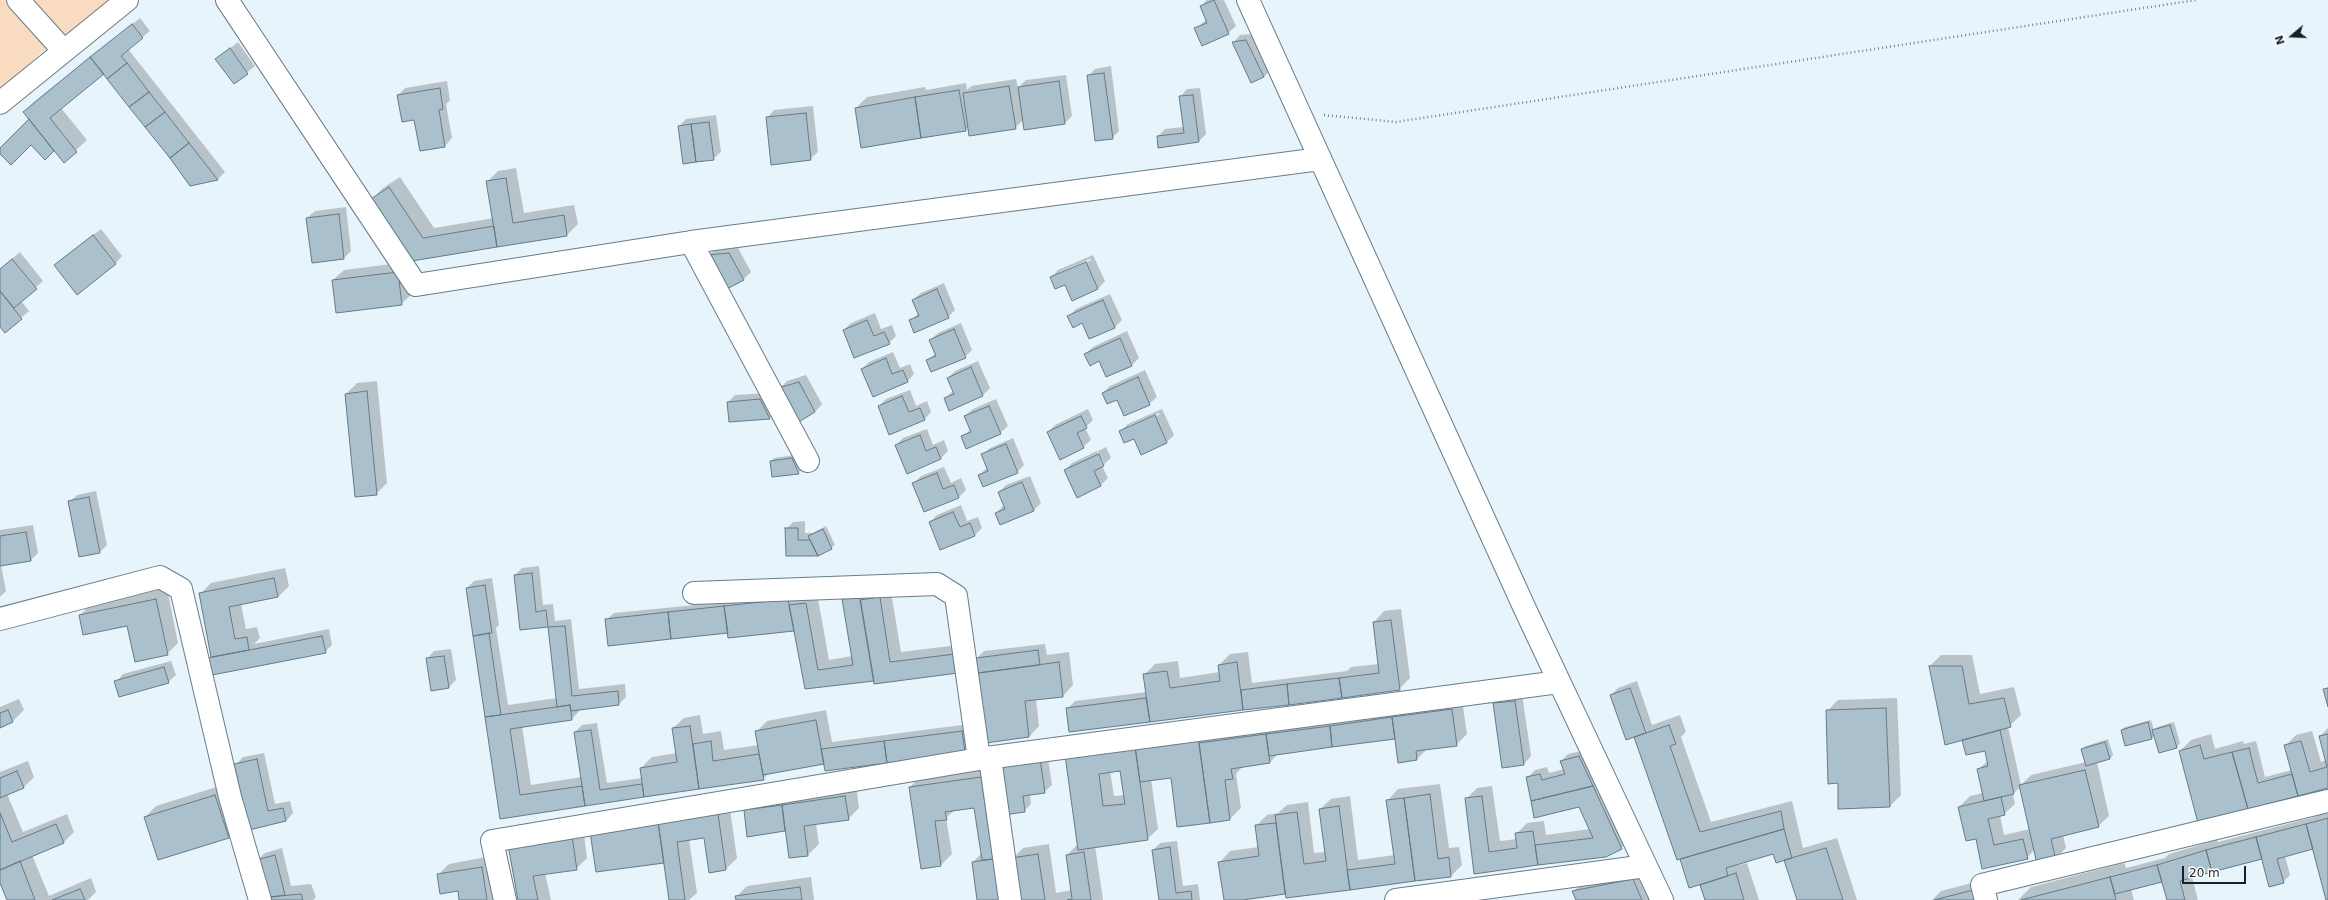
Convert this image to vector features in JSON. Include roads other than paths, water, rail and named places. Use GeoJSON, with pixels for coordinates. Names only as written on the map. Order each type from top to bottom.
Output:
{"type":"FeatureCollection","features":[{"type":"Feature","properties":{"kind":"street"},"geometry":{"type":"LineString","coordinates":[[18,0],[64,51]]}},
{"type":"Feature","properties":{"kind":"street"},"geometry":{"type":"LineString","coordinates":[[0,103],[127,0]]}},
{"type":"Feature","properties":{"kind":"street"},"geometry":{"type":"LineString","coordinates":[[227,0],[416,285],[691,242],[1320,159]]}},
{"type":"Feature","properties":{"kind":"street"},"geometry":{"type":"LineString","coordinates":[[1248,0],[1525,609],[1662,900]]}},
{"type":"Feature","properties":{"kind":"street"},"geometry":{"type":"LineString","coordinates":[[691,242],[808,461]]}},
{"type":"Feature","properties":{"kind":"street"},"geometry":{"type":"LineString","coordinates":[[0,619],[160,577],[181,589],[190,617],[230,797],[260,900]]}},
{"type":"Feature","properties":{"kind":"street"},"geometry":{"type":"LineString","coordinates":[[694,593],[937,584],[956,596],[1010,900]]}},
{"type":"Feature","properties":{"kind":"street"},"geometry":{"type":"LineString","coordinates":[[505,900],[492,841],[985,758],[1560,682]]}},
{"type":"Feature","properties":{"kind":"street"},"geometry":{"type":"LineString","coordinates":[[1986,900],[1982,885],[2328,801]]}},
{"type":"Feature","properties":{"kind":"street"},"geometry":{"type":"LineString","coordinates":[[1396,900],[1646,866]]}}]}
